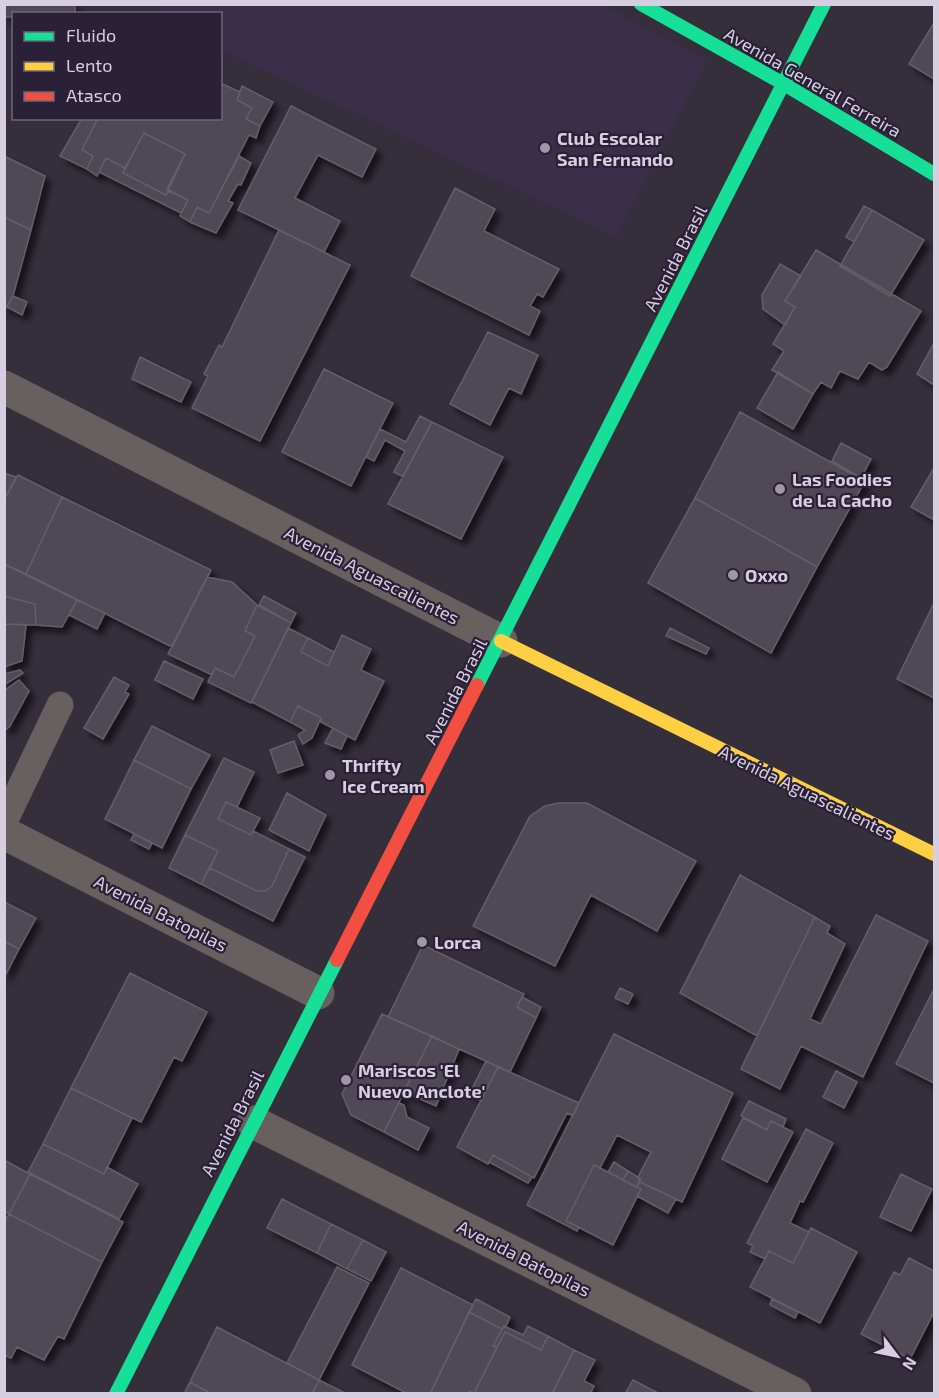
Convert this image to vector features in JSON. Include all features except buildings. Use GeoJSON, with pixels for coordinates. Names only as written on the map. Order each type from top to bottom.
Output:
{"type":"FeatureCollection","features":[{"type":"Feature","properties":{"kind":"main road","name":"Avenida General Ferreira"},"geometry":{"type":"LineString","coordinates":[[641,4],[784,84],[934,174]]}},
{"type":"Feature","properties":{"kind":"main road","name":"Avenida Brasil"},"geometry":{"type":"LineString","coordinates":[[116,1394],[318,993],[501,641],[824,4]]}},
{"type":"Feature","properties":{"kind":"main road","name":"Avenida Aguascalientes"},"geometry":{"type":"LineString","coordinates":[[501,641],[934,854]]}},
{"type":"Feature","properties":{"kind":"street","name":"Avenida Aguascalientes"},"geometry":{"type":"LineString","coordinates":[[4,387],[501,641]]}},
{"type":"Feature","properties":{"kind":"street","name":"Avenida Batopilas"},"geometry":{"type":"LineString","coordinates":[[4,833],[318,993]]}},
{"type":"Feature","properties":{"kind":"street","name":"Avenida Batopilas"},"geometry":{"type":"LineString","coordinates":[[253,1122],[795,1394]]}},
{"type":"Feature","properties":{"kind":"lane"},"geometry":{"type":"LineString","coordinates":[[4,822],[60,705]]}},
{"type":"Feature","properties":{"kind":"shaded area","name":"Club Escolar San Fernando"},"geometry":{"type":"Polygon","coordinates":[[[159,5],[603,5],[707,60],[617,237],[222,50],[222,12],[162,12],[159,5]]]}},
{"type":"Feature","properties":{"kind":"traffic: fast"},"geometry":{"type":"LineString","coordinates":[[641,4],[784,84],[934,174]]}},
{"type":"Feature","properties":{"kind":"traffic: fast"},"geometry":{"type":"LineString","coordinates":[[477,685],[824,4]]}},
{"type":"Feature","properties":{"kind":"traffic: fast"},"geometry":{"type":"LineString","coordinates":[[116,1394],[337,960]]}},
{"type":"Feature","properties":{"kind":"traffic: slow"},"geometry":{"type":"LineString","coordinates":[[501,641],[934,854]]}},
{"type":"Feature","properties":{"kind":"traffic: jam"},"geometry":{"type":"LineString","coordinates":[[337,960],[477,685]]}},
{"type":"Feature","properties":{"kind":"place","name":"Club Escolar San Fernando"},"geometry":{"type":"Point","coordinates":[545,148]}},
{"type":"Feature","properties":{"kind":"place","name":"Las Foodies de La Cacho"},"geometry":{"type":"Point","coordinates":[780,489]}},
{"type":"Feature","properties":{"kind":"place","name":"Oxxo"},"geometry":{"type":"Point","coordinates":[733,575]}},
{"type":"Feature","properties":{"kind":"place","name":"Thrifty Ice Cream"},"geometry":{"type":"Point","coordinates":[330,775]}},
{"type":"Feature","properties":{"kind":"place","name":"Lorca"},"geometry":{"type":"Point","coordinates":[422,942]}},
{"type":"Feature","properties":{"kind":"place","name":"Mariscos 'El Nuevo Anclote'"},"geometry":{"type":"Point","coordinates":[346,1080]}}]}
